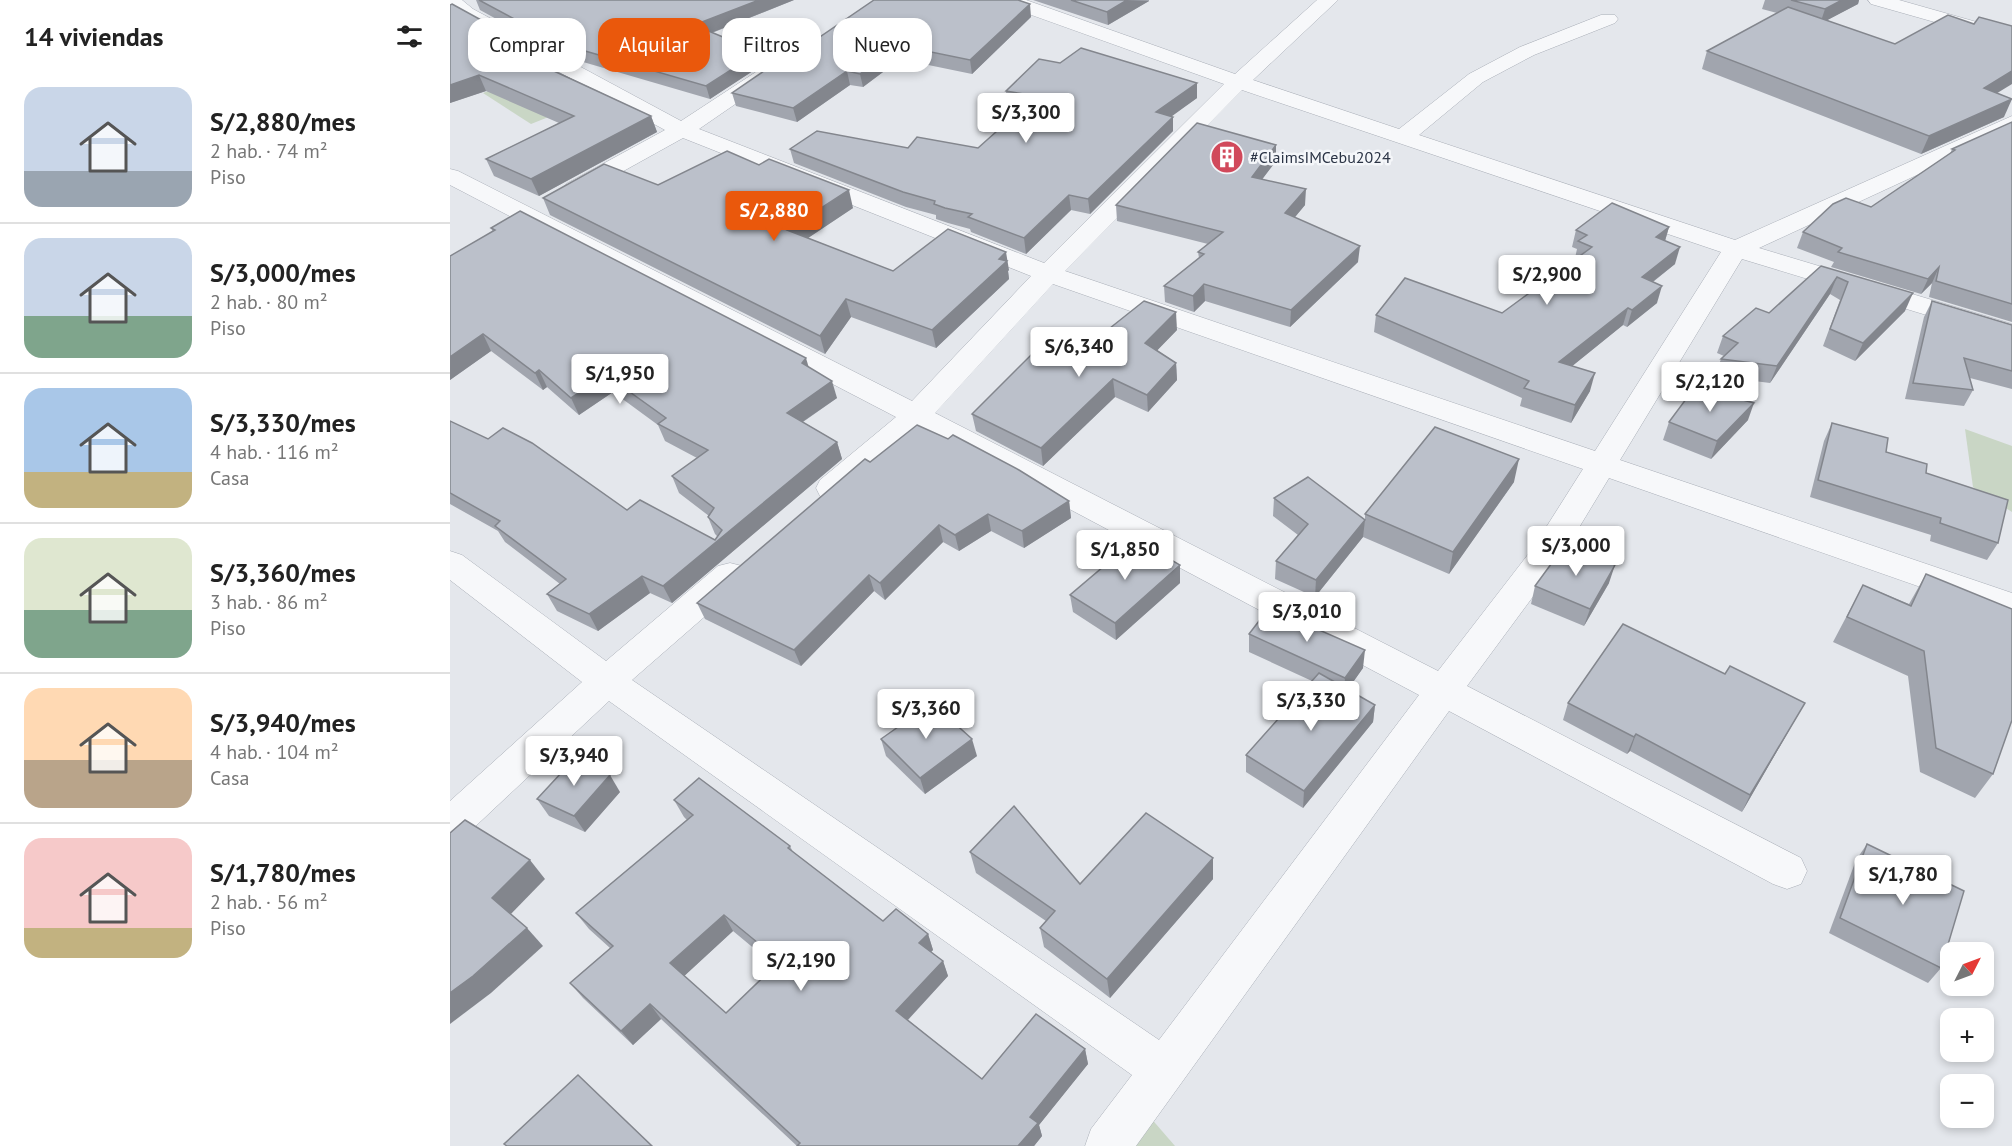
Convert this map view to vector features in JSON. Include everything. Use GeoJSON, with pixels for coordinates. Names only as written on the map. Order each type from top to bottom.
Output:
{"type":"FeatureCollection","features":[{"type":"Feature","properties":{"kind":"street"},"geometry":{"type":"LineString","coordinates":[[1008,0],[1238,82],[1736,249],[2012,333]]}},
{"type":"Feature","properties":{"kind":"street"},"geometry":{"type":"LineString","coordinates":[[810,506],[916,415],[1048,274],[1238,82],[1328,0]]}},
{"type":"Feature","properties":{"kind":"street"},"geometry":{"type":"LineString","coordinates":[[1878,0],[2012,38]]}},
{"type":"Feature","properties":{"kind":"street"},"geometry":{"type":"LineString","coordinates":[[463,9],[682,130],[1048,274],[2012,606]]}},
{"type":"Feature","properties":{"kind":"street"},"geometry":{"type":"LineString","coordinates":[[1403,137],[1476,78],[1527,51],[1608,19]]}},
{"type":"Feature","properties":{"kind":"street"},"geometry":{"type":"LineString","coordinates":[[518,220],[682,130],[770,72]]}},
{"type":"Feature","properties":{"kind":"street"},"geometry":{"type":"LineString","coordinates":[[1108,1146],[1545,556],[1736,249],[2012,123]]}},
{"type":"Feature","properties":{"kind":"street"},"geometry":{"type":"LineString","coordinates":[[450,176],[518,220],[916,415],[1787,871]]}},
{"type":"Feature","properties":{"kind":"street"},"geometry":{"type":"LineString","coordinates":[[450,825],[607,681],[748,560]]}},
{"type":"Feature","properties":{"kind":"street"},"geometry":{"type":"LineString","coordinates":[[450,563],[607,681],[1163,1070]]}},
{"type":"Feature","properties":{"kind":"green space"},"geometry":{"type":"Polygon","coordinates":[[[537,73],[586,102],[531,124],[483,93],[537,73]]]}},
{"type":"Feature","properties":{"kind":"green space"},"geometry":{"type":"Polygon","coordinates":[[[1965,429],[2012,446],[2012,512],[1973,487],[1965,429]]]}},
{"type":"Feature","properties":{"kind":"green space"},"geometry":{"type":"Polygon","coordinates":[[[1149,1116],[1175,1146],[1128,1146],[1149,1116]]]}},
{"type":"Feature","properties":{"kind":"building"},"geometry":{"type":"Polygon","coordinates":[[[479,0],[759,0],[710,19],[598,18],[598,55],[586,51],[586,18],[513,18],[479,0]]]}},
{"type":"Feature","properties":{"kind":"building"},"geometry":{"type":"Polygon","coordinates":[[[874,0],[1018,0],[1030,4],[970,60],[932,52],[932,18],[848,18],[874,0]]]}},
{"type":"Feature","properties":{"kind":"building"},"geometry":{"type":"Polygon","coordinates":[[[1071,0],[1127,0],[1107,12],[1071,0]]]}},
{"type":"Feature","properties":{"kind":"building"},"geometry":{"type":"Polygon","coordinates":[[[1791,0],[1842,0],[1825,9],[1791,0]]]}},
{"type":"Feature","properties":{"kind":"building"},"geometry":{"type":"Polygon","coordinates":[[[450,5],[478,18],[468,18],[468,72],[556,72],[651,116],[531,179],[486,159],[574,116],[479,75],[450,85],[450,5]]]}},
{"type":"Feature","properties":{"kind":"building"},"geometry":{"type":"Polygon","coordinates":[[[1788,7],[1895,44],[1948,15],[1974,24],[1979,17],[2012,26],[2012,71],[1984,88],[2012,99],[1929,136],[1707,51],[1788,7]]]}},
{"type":"Feature","properties":{"kind":"building"},"geometry":{"type":"Polygon","coordinates":[[[833,28],[833,72],[846,72],[793,108],[732,93],[763,72],[821,72],[821,36],[833,28]]]}},
{"type":"Feature","properties":{"kind":"building"},"geometry":{"type":"Polygon","coordinates":[[[710,32],[722,37],[722,72],[728,72],[706,86],[658,72],[710,72],[710,32]]]}},
{"type":"Feature","properties":{"kind":"building"},"geometry":{"type":"Polygon","coordinates":[[[1081,48],[1197,83],[1156,112],[1173,117],[1088,199],[1069,195],[1024,238],[968,217],[972,214],[945,208],[934,204],[935,201],[903,192],[790,149],[817,131],[908,148],[917,137],[978,148],[1036,96],[1006,91],[1039,59],[1060,63],[1081,48]]]}},
{"type":"Feature","properties":{"kind":"building"},"geometry":{"type":"Polygon","coordinates":[[[2012,122],[2012,304],[1936,281],[1939,267],[1928,279],[1838,252],[1842,248],[1803,232],[1833,204],[1846,198],[1871,207],[1955,150],[1952,149],[2012,122]]]}},
{"type":"Feature","properties":{"kind":"building"},"geometry":{"type":"Polygon","coordinates":[[[1197,123],[1276,145],[1252,177],[1306,189],[1285,213],[1360,246],[1291,310],[1204,284],[1193,296],[1164,286],[1204,254],[1198,252],[1223,232],[1116,205],[1197,123]]]}},
{"type":"Feature","properties":{"kind":"building"},"geometry":{"type":"Polygon","coordinates":[[[727,151],[759,165],[769,159],[849,190],[787,230],[893,271],[948,229],[1006,252],[999,259],[1007,261],[932,330],[846,299],[820,336],[543,198],[604,164],[658,185],[727,151]]]}},
{"type":"Feature","properties":{"kind":"building"},"geometry":{"type":"Polygon","coordinates":[[[1612,203],[1669,227],[1656,237],[1680,247],[1642,277],[1662,286],[1632,310],[1628,308],[1559,362],[1595,373],[1575,405],[1524,388],[1529,381],[1376,315],[1405,278],[1502,313],[1592,247],[1578,241],[1587,235],[1576,230],[1612,203]]]}},
{"type":"Feature","properties":{"kind":"building"},"geometry":{"type":"Polygon","coordinates":[[[520,211],[806,358],[802,363],[832,381],[787,413],[837,442],[663,586],[642,576],[589,614],[547,594],[566,579],[495,526],[500,521],[450,493],[450,421],[488,439],[503,428],[532,443],[627,510],[640,500],[715,540],[722,530],[708,517],[714,508],[672,476],[708,450],[658,424],[666,418],[606,375],[571,398],[539,370],[535,373],[483,334],[450,357],[450,256],[495,230],[491,228],[520,211]]]}},
{"type":"Feature","properties":{"kind":"building"},"geometry":{"type":"Polygon","coordinates":[[[1821,266],[1913,293],[1863,343],[1830,329],[1848,282],[1837,277],[1777,366],[1721,359],[1738,343],[1723,336],[1756,308],[1769,313],[1821,266]]]}},
{"type":"Feature","properties":{"kind":"building"},"geometry":{"type":"Polygon","coordinates":[[[1144,301],[1176,312],[1145,343],[1176,363],[1147,395],[1113,379],[1041,448],[972,414],[1033,353],[1066,363],[1144,301]]]}},
{"type":"Feature","properties":{"kind":"building"},"geometry":{"type":"Polygon","coordinates":[[[1932,301],[2012,325],[2012,371],[1964,358],[1973,390],[1913,383],[1932,301]]]}},
{"type":"Feature","properties":{"kind":"building"},"geometry":{"type":"Polygon","coordinates":[[[1695,387],[1754,403],[1717,441],[1669,422],[1695,387]]]}},
{"type":"Feature","properties":{"kind":"building"},"geometry":{"type":"Polygon","coordinates":[[[1832,423],[1888,438],[1886,452],[1927,464],[1926,473],[2008,500],[1998,543],[1940,523],[1941,518],[1818,480],[1832,423]]]}},
{"type":"Feature","properties":{"kind":"building"},"geometry":{"type":"Polygon","coordinates":[[[917,425],[948,439],[953,435],[1019,470],[1069,501],[1022,531],[988,514],[955,535],[939,525],[880,583],[869,575],[794,650],[697,603],[865,459],[870,462],[917,425]]]}},
{"type":"Feature","properties":{"kind":"building"},"geometry":{"type":"Polygon","coordinates":[[[1435,427],[1519,459],[1453,552],[1365,514],[1435,427]]]}},
{"type":"Feature","properties":{"kind":"building"},"geometry":{"type":"Polygon","coordinates":[[[1308,477],[1365,520],[1316,580],[1276,561],[1308,524],[1274,498],[1308,477]]]}},
{"type":"Feature","properties":{"kind":"building"},"geometry":{"type":"Polygon","coordinates":[[[1136,539],[1180,565],[1115,623],[1070,595],[1136,539]]]}},
{"type":"Feature","properties":{"kind":"building"},"geometry":{"type":"Polygon","coordinates":[[[1565,545],[1615,565],[1590,609],[1535,586],[1565,545]]]}},
{"type":"Feature","properties":{"kind":"building"},"geometry":{"type":"Polygon","coordinates":[[[1926,574],[2012,609],[2012,720],[1993,774],[1936,748],[1924,651],[1847,617],[1863,585],[1911,606],[1926,574]]]}},
{"type":"Feature","properties":{"kind":"building"},"geometry":{"type":"Polygon","coordinates":[[[1269,608],[1365,650],[1345,678],[1249,634],[1269,608]]]}},
{"type":"Feature","properties":{"kind":"building"},"geometry":{"type":"Polygon","coordinates":[[[1623,624],[1725,674],[1730,666],[1805,703],[1750,795],[1636,734],[1634,737],[1568,703],[1623,624]]]}},
{"type":"Feature","properties":{"kind":"building"},"geometry":{"type":"Polygon","coordinates":[[[1319,673],[1375,705],[1304,791],[1246,755],[1319,673]]]}},
{"type":"Feature","properties":{"kind":"building"},"geometry":{"type":"Polygon","coordinates":[[[932,703],[972,739],[920,778],[881,739],[932,703]]]}},
{"type":"Feature","properties":{"kind":"building"},"geometry":{"type":"Polygon","coordinates":[[[575,758],[610,775],[574,816],[537,799],[575,758]]]}},
{"type":"Feature","properties":{"kind":"building"},"geometry":{"type":"Polygon","coordinates":[[[699,778],[790,846],[788,848],[883,921],[896,909],[928,934],[919,943],[943,961],[896,1011],[982,1079],[1036,1014],[1085,1049],[1030,1117],[1038,1123],[1018,1146],[797,1146],[800,1143],[650,1004],[621,1031],[570,983],[613,946],[576,913],[693,815],[674,800],[699,778]],[[724,915],[670,963],[726,1013],[780,961],[724,915]]]}},
{"type":"Feature","properties":{"kind":"building"},"geometry":{"type":"Polygon","coordinates":[[[1014,806],[1080,884],[1146,813],[1213,858],[1107,979],[1040,928],[1055,911],[970,852],[1014,806]]]}},
{"type":"Feature","properties":{"kind":"building"},"geometry":{"type":"Polygon","coordinates":[[[465,820],[530,860],[492,898],[527,928],[473,976],[450,993],[450,833],[465,820]]]}},
{"type":"Feature","properties":{"kind":"building"},"geometry":{"type":"Polygon","coordinates":[[[1867,844],[1964,891],[1949,942],[1940,942],[1940,968],[1840,918],[1867,844]]]}},
{"type":"Feature","properties":{"kind":"building"},"geometry":{"type":"Polygon","coordinates":[[[578,1075],[652,1146],[507,1146],[504,1144],[578,1075]]]}},
{"type":"Feature","properties":{"kind":"place","name":"#ClaimsIMCebu2024"},"geometry":{"type":"Point","coordinates":[1227,157]}}]}
